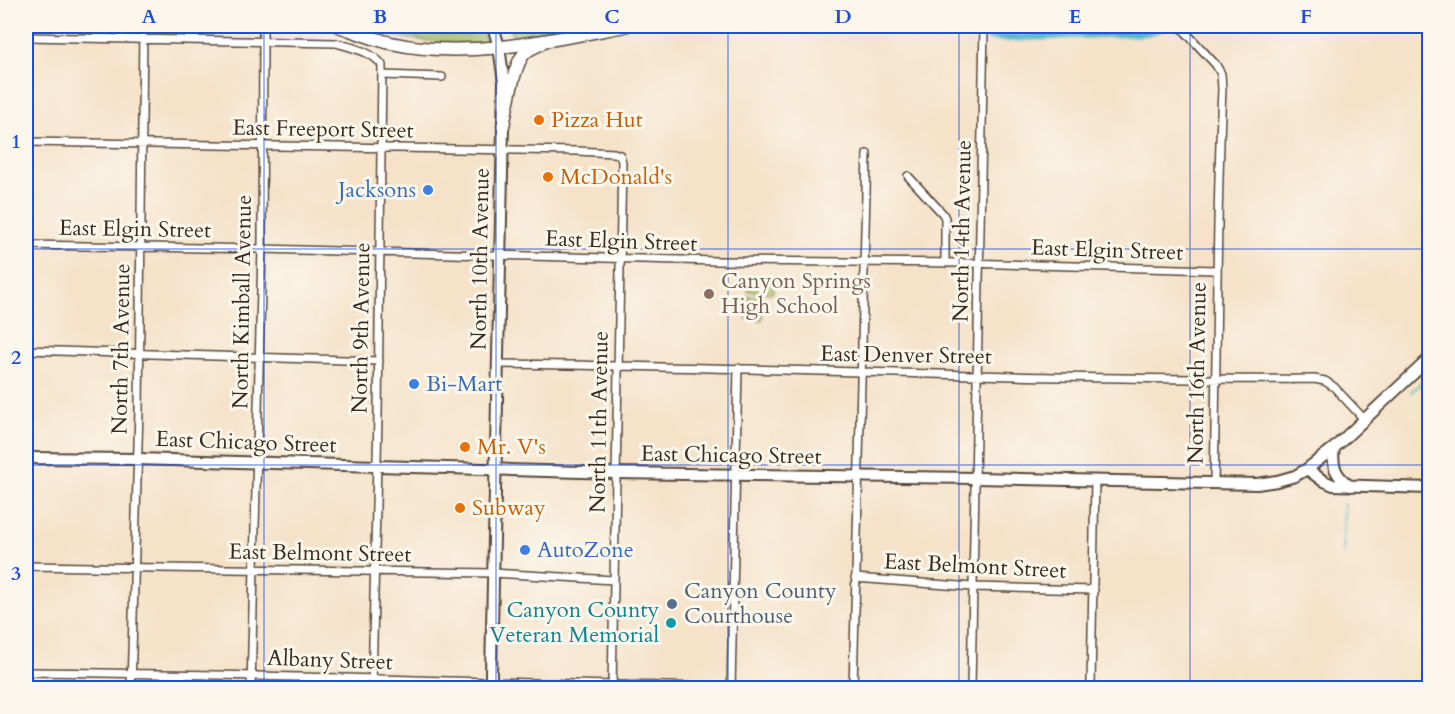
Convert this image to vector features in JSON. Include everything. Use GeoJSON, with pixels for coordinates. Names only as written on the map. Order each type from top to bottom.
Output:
{"type":"FeatureCollection","features":[{"type":"Feature","properties":{"kind":"highway"},"geometry":{"type":"LineString","coordinates":[[339,26],[391,43],[448,50],[499,47],[625,26]]}},
{"type":"Feature","properties":{"kind":"highway"},"geometry":{"type":"LineString","coordinates":[[503,126],[520,59],[529,50],[552,39]]}},
{"type":"Feature","properties":{"kind":"street","name":"North 7th Avenue"},"geometry":{"type":"LineString","coordinates":[[131,688],[141,247],[143,26]]}},
{"type":"Feature","properties":{"kind":"street","name":"North Kimball Avenue"},"geometry":{"type":"LineString","coordinates":[[251,688],[262,249],[263,29],[261,26]]}},
{"type":"Feature","properties":{"kind":"street","name":"North 10th Avenue"},"geometry":{"type":"LineString","coordinates":[[491,688],[504,82],[499,47],[493,26]]}},
{"type":"Feature","properties":{"kind":"street","name":"North 14th Avenue"},"geometry":{"type":"LineString","coordinates":[[971,688],[984,26]]}},
{"type":"Feature","properties":{"kind":"street","name":"North 16th Avenue"},"geometry":{"type":"LineString","coordinates":[[1180,26],[1216,65],[1221,74],[1214,483]]}},
{"type":"Feature","properties":{"kind":"street"},"geometry":{"type":"LineString","coordinates":[[26,37],[326,42],[348,46],[377,59],[382,65],[382,75],[442,77]]}},
{"type":"Feature","properties":{"kind":"street","name":"North 9th Avenue"},"geometry":{"type":"LineString","coordinates":[[372,688],[382,75]]}},
{"type":"Feature","properties":{"kind":"street","name":"East Freeport Street"},"geometry":{"type":"LineString","coordinates":[[26,142],[605,152],[620,155]]}},
{"type":"Feature","properties":{"kind":"street"},"geometry":{"type":"LineString","coordinates":[[853,688],[867,154]]}},
{"type":"Feature","properties":{"kind":"street","name":"North 11th Avenue"},"geometry":{"type":"LineString","coordinates":[[612,687],[622,162],[620,155]]}},
{"type":"Feature","properties":{"kind":"street"},"geometry":{"type":"LineString","coordinates":[[908,176],[943,213],[945,263]]}},
{"type":"Feature","properties":{"kind":"street","name":"East Elgin Street"},"geometry":{"type":"LineString","coordinates":[[26,245],[1216,270]]}},
{"type":"Feature","properties":{"kind":"street"},"geometry":{"type":"LineString","coordinates":[[26,350],[379,361]]}},
{"type":"Feature","properties":{"kind":"street","name":"East Chicago Street"},"geometry":{"type":"LineString","coordinates":[[26,458],[377,465],[616,473],[1266,484],[1295,476],[1307,469],[1334,448],[1430,358]]}},
{"type":"Feature","properties":{"kind":"street","name":"East Denver Street"},"geometry":{"type":"LineString","coordinates":[[497,364],[977,375],[1314,379],[1325,381],[1334,387],[1364,419]]}},
{"type":"Feature","properties":{"kind":"street"},"geometry":{"type":"LineString","coordinates":[[731,688],[738,369]]}},
{"type":"Feature","properties":{"kind":"street"},"geometry":{"type":"LineString","coordinates":[[1334,448],[1332,457],[1337,474],[1340,479],[1351,486]]}},
{"type":"Feature","properties":{"kind":"street"},"geometry":{"type":"LineString","coordinates":[[1307,469],[1333,485],[1430,488]]}},
{"type":"Feature","properties":{"kind":"street"},"geometry":{"type":"LineString","coordinates":[[1088,688],[1091,683],[1095,480]]}},
{"type":"Feature","properties":{"kind":"street","name":"East Belmont Street"},"geometry":{"type":"LineString","coordinates":[[26,566],[493,573],[614,580]]}},
{"type":"Feature","properties":{"kind":"street","name":"East Belmont Street"},"geometry":{"type":"LineString","coordinates":[[855,578],[973,587],[1094,590]]}},
{"type":"Feature","properties":{"kind":"street","name":"Albany Street"},"geometry":{"type":"LineString","coordinates":[[26,672],[612,687],[778,688]]}},
{"type":"Feature","properties":{"kind":"green space"},"geometry":{"type":"Polygon","coordinates":[[[359,26],[483,26],[487,41],[483,44],[420,40],[390,35],[359,26]]]}},
{"type":"Feature","properties":{"kind":"green space"},"geometry":{"type":"Polygon","coordinates":[[[508,26],[596,26],[536,37],[518,37],[511,33],[508,26]]]}},
{"type":"Feature","properties":{"kind":"green space"},"geometry":{"type":"Polygon","coordinates":[[[749,276],[774,277],[773,293],[748,291],[749,276]]]}},
{"type":"Feature","properties":{"kind":"green space"},"geometry":{"type":"Polygon","coordinates":[[[748,296],[763,297],[762,320],[747,319],[748,296]]]}},
{"type":"Feature","properties":{"kind":"waterway"},"geometry":{"type":"LineString","coordinates":[[955,26],[981,34]]}},
{"type":"Feature","properties":{"kind":"waterway"},"geometry":{"type":"LineString","coordinates":[[990,37],[1149,32],[1166,26]]}},
{"type":"Feature","properties":{"kind":"waterway"},"geometry":{"type":"LineString","coordinates":[[1411,392],[1430,375]]}},
{"type":"Feature","properties":{"kind":"waterway"},"geometry":{"type":"LineString","coordinates":[[1343,556],[1344,504]]}},
{"type":"Feature","properties":{"kind":"place","name":"Pizza Hut"},"geometry":{"type":"Point","coordinates":[539,120]}},
{"type":"Feature","properties":{"kind":"place","name":"McDonald's"},"geometry":{"type":"Point","coordinates":[548,177]}},
{"type":"Feature","properties":{"kind":"place","name":"Jacksons"},"geometry":{"type":"Point","coordinates":[428,190]}},
{"type":"Feature","properties":{"kind":"place","name":"Canyon Springs High School"},"geometry":{"type":"Point","coordinates":[709,294]}},
{"type":"Feature","properties":{"kind":"place","name":"Bi-Mart"},"geometry":{"type":"Point","coordinates":[414,384]}},
{"type":"Feature","properties":{"kind":"place","name":"Mr. V's"},"geometry":{"type":"Point","coordinates":[465,447]}},
{"type":"Feature","properties":{"kind":"place","name":"Subway"},"geometry":{"type":"Point","coordinates":[460,508]}},
{"type":"Feature","properties":{"kind":"place","name":"AutoZone"},"geometry":{"type":"Point","coordinates":[525,550]}},
{"type":"Feature","properties":{"kind":"place","name":"Canyon County Courthouse"},"geometry":{"type":"Point","coordinates":[672,604]}},
{"type":"Feature","properties":{"kind":"place","name":"Canyon County Veteran Memorial"},"geometry":{"type":"Point","coordinates":[671,623]}}]}
